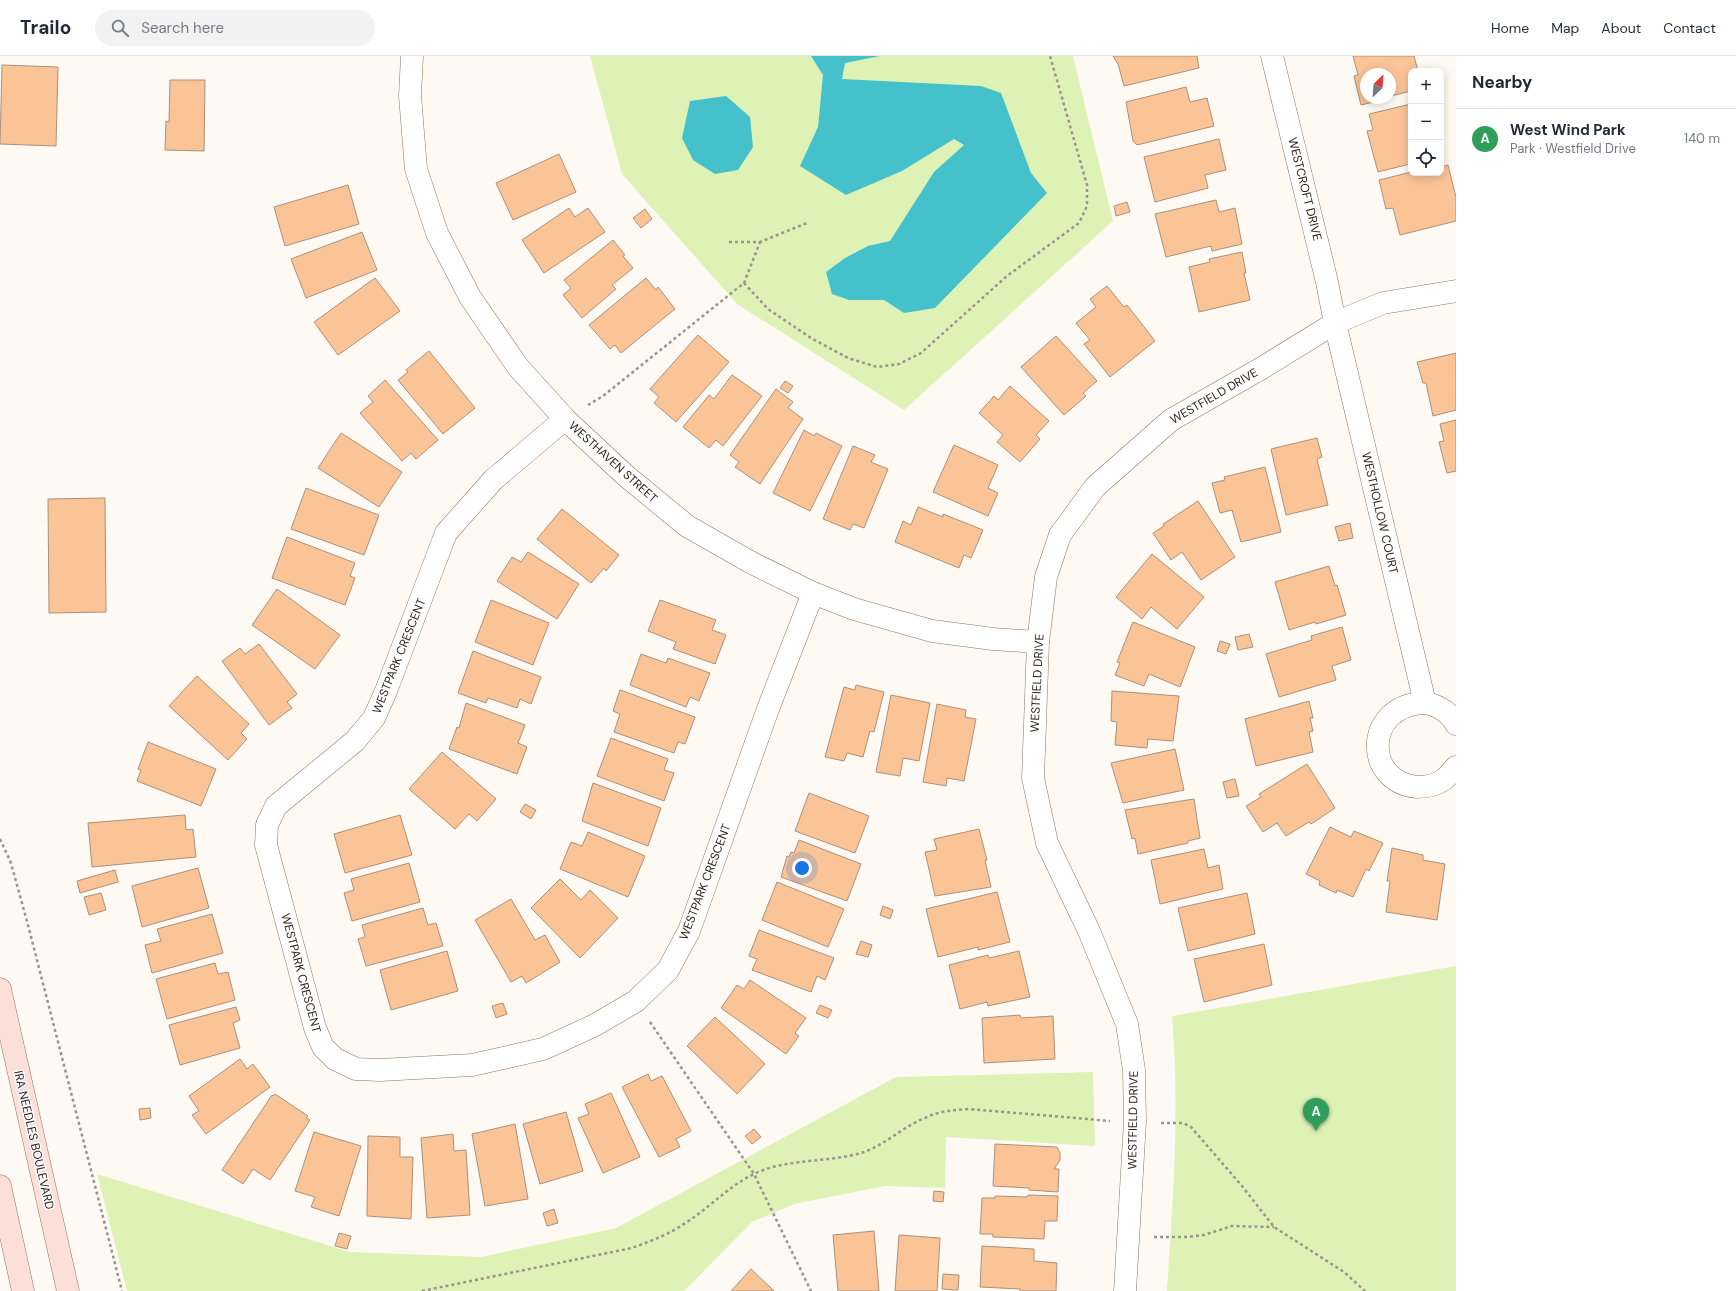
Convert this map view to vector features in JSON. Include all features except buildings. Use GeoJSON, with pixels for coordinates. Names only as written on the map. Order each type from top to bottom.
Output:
{"type":"FeatureCollection","features":[{"type":"Feature","properties":{"kind":"main road","name":"IRA NEEDLES BOULEVARD"},"geometry":{"type":"LineString","coordinates":[[0,989],[68,1291]]}},
{"type":"Feature","properties":{"kind":"main road"},"geometry":{"type":"LineString","coordinates":[[0,1186],[23,1291]]}},
{"type":"Feature","properties":{"kind":"street","name":"WESTHAVEN STREET"},"geometry":{"type":"LineString","coordinates":[[412,56],[410,96],[416,169],[437,233],[470,297],[514,360],[565,419],[625,476],[687,526],[752,562],[813,593],[854,609],[932,631],[993,639],[1038,642]]}},
{"type":"Feature","properties":{"kind":"street","name":"WESTCROFT DRIVE"},"geometry":{"type":"LineString","coordinates":[[1272,56],[1327,282],[1335,323]]}},
{"type":"Feature","properties":{"kind":"street","name":"WESTFIELD DRIVE"},"geometry":{"type":"LineString","coordinates":[[1125,1291],[1135,1121],[1134,1070],[1127,1024],[1089,931],[1047,843],[1033,778],[1038,642],[1046,577],[1060,535],[1095,487],[1170,420],[1262,368],[1335,323],[1383,303],[1456,291]]}},
{"type":"Feature","properties":{"kind":"street","name":"WESTHOLLOW COURT"},"geometry":{"type":"LineString","coordinates":[[1335,323],[1425,703]]}},
{"type":"Feature","properties":{"kind":"street","name":"WESTPARK CRESCENT"},"geometry":{"type":"LineString","coordinates":[[565,419],[493,480],[446,533],[392,677],[374,718],[355,741],[276,806],[267,825],[266,845],[315,1028],[323,1047],[335,1059],[356,1069],[380,1070],[472,1065],[543,1049],[595,1025],[636,1001],[668,970],[689,930],[768,709],[813,593]]}},
{"type":"Feature","properties":{"kind":"street"},"geometry":{"type":"LineString","coordinates":[[1456,724],[1444,711],[1425,703],[1407,704],[1394,711],[1384,721],[1378,734],[1378,756],[1384,769],[1391,777],[1408,786],[1426,787],[1443,780],[1456,767]]}},
{"type":"Feature","properties":{"kind":"path"},"geometry":{"type":"LineString","coordinates":[[744,283],[768,309],[811,338],[848,358],[876,367],[899,364],[921,353],[1007,276],[1079,223],[1087,206],[1086,185],[1050,56]]}},
{"type":"Feature","properties":{"kind":"path"},"geometry":{"type":"LineString","coordinates":[[729,242],[760,242],[807,223]]}},
{"type":"Feature","properties":{"kind":"path"},"geometry":{"type":"LineString","coordinates":[[565,419],[603,396],[744,283],[760,242]]}},
{"type":"Feature","properties":{"kind":"path"},"geometry":{"type":"LineString","coordinates":[[0,839],[11,863],[24,910],[122,1291]]}},
{"type":"Feature","properties":{"kind":"path"},"geometry":{"type":"LineString","coordinates":[[636,1001],[754,1174],[811,1291]]}},
{"type":"Feature","properties":{"kind":"path"},"geometry":{"type":"LineString","coordinates":[[422,1291],[632,1248],[661,1238],[687,1223],[733,1186],[754,1174],[778,1166],[834,1159],[862,1152],[881,1144],[924,1118],[946,1110],[969,1109],[1113,1120]]}},
{"type":"Feature","properties":{"kind":"path"},"geometry":{"type":"LineString","coordinates":[[1159,1123],[1183,1123],[1190,1127],[1242,1186],[1274,1227],[1344,1272],[1365,1291]]}},
{"type":"Feature","properties":{"kind":"path"},"geometry":{"type":"LineString","coordinates":[[1129,1237],[1187,1237],[1204,1235],[1232,1226],[1274,1227]]}},
{"type":"Feature","properties":{"kind":"green space"},"geometry":{"type":"Polygon","coordinates":[[[590,56],[1073,56],[1113,221],[904,410],[737,304],[622,174],[590,56]]]}},
{"type":"Feature","properties":{"kind":"green space"},"geometry":{"type":"Polygon","coordinates":[[[1456,966],[1456,1291],[1167,1291],[1176,1119],[1172,1016],[1456,966]]]}},
{"type":"Feature","properties":{"kind":"green space"},"geometry":{"type":"Polygon","coordinates":[[[1093,1072],[1095,1146],[946,1137],[945,1188],[885,1186],[794,1204],[752,1222],[684,1291],[127,1291],[97,1174],[350,1252],[481,1257],[616,1228],[896,1077],[1093,1072]]]}},
{"type":"Feature","properties":{"kind":"water"},"geometry":{"type":"Polygon","coordinates":[[[811,56],[880,56],[845,63],[842,79],[981,86],[1001,93],[1031,173],[1047,193],[935,308],[904,313],[884,300],[849,300],[832,294],[826,272],[845,258],[868,246],[890,241],[934,172],[964,145],[954,139],[902,171],[846,195],[800,166],[818,127],[823,75],[811,56]]]}},
{"type":"Feature","properties":{"kind":"water"},"geometry":{"type":"Polygon","coordinates":[[[726,96],[750,117],[753,147],[738,170],[715,174],[693,160],[682,138],[690,101],[726,96]]]}},
{"type":"Feature","properties":{"kind":"place","name":"West Wind Park"},"geometry":{"type":"Point","coordinates":[1316,1131]}}]}
